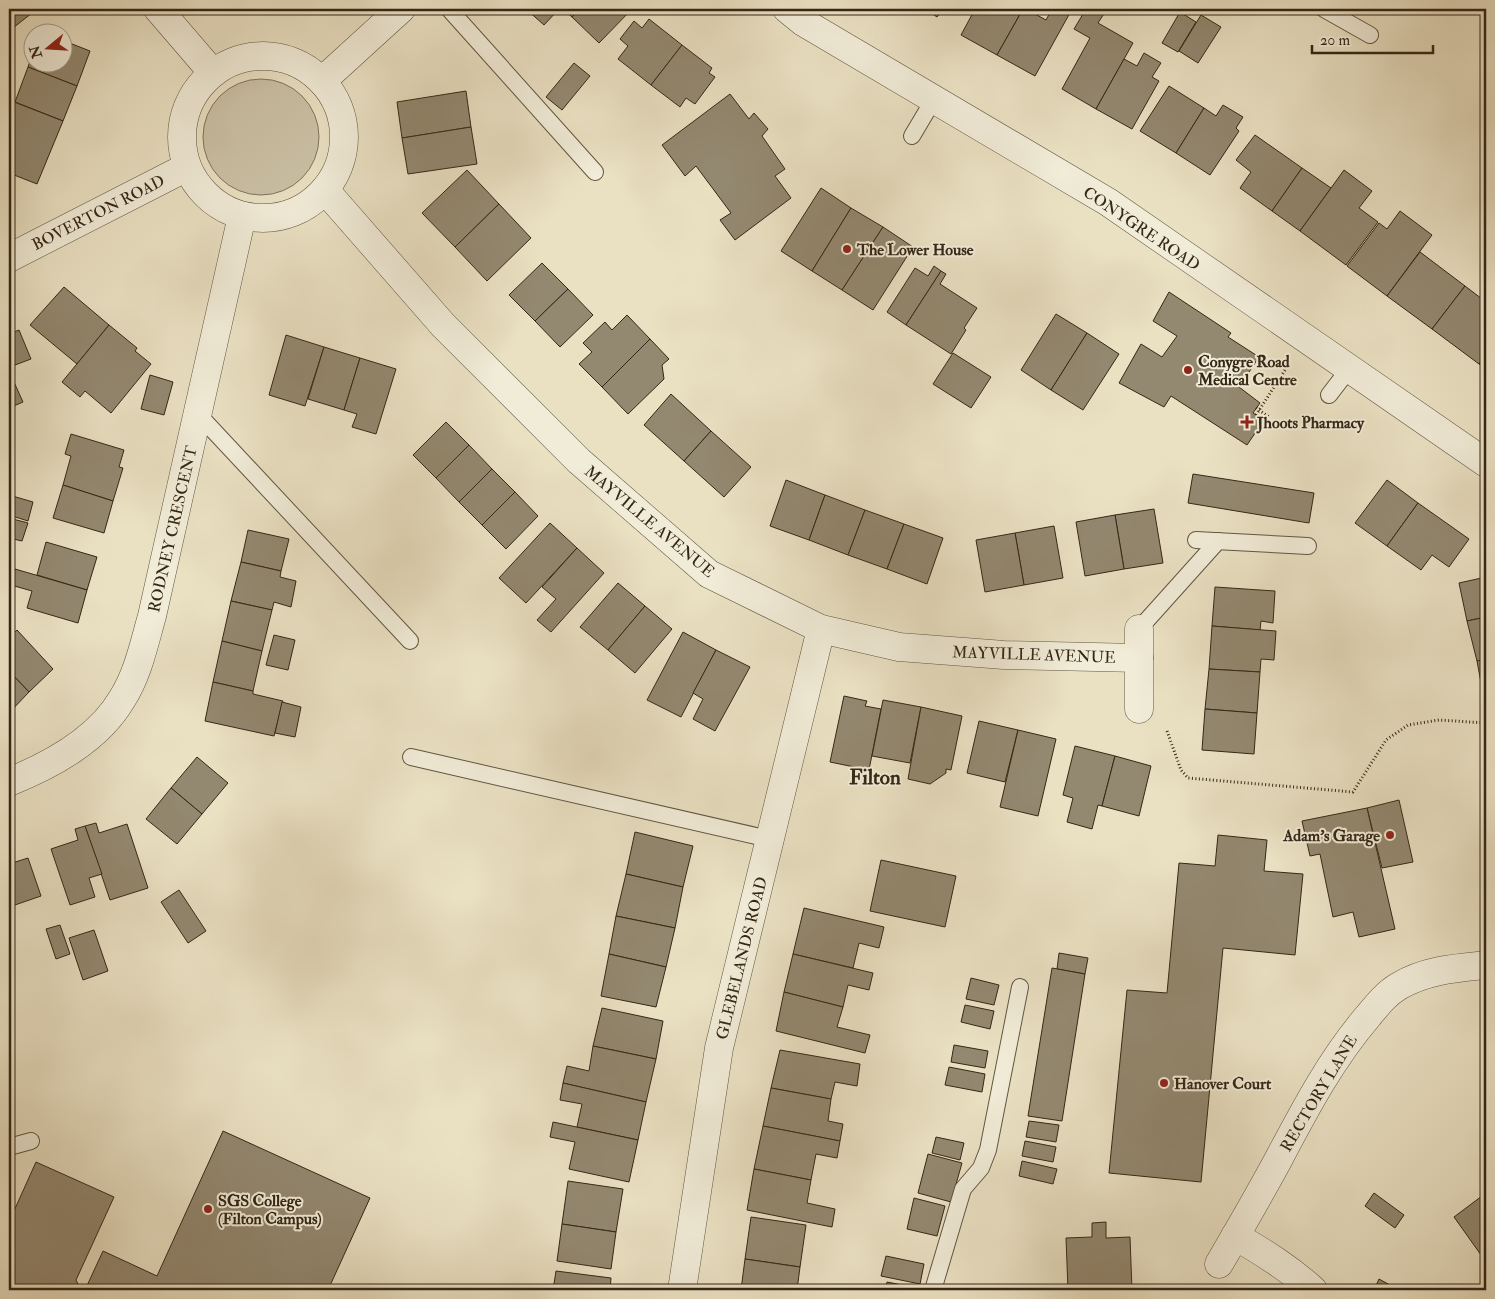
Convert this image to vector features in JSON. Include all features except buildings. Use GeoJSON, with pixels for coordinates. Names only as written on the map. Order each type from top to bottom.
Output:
{"type":"FeatureCollection","features":[{"type":"Feature","properties":{"kind":"street"},"geometry":{"type":"LineString","coordinates":[[158,9],[213,73]]}},
{"type":"Feature","properties":{"kind":"street"},"geometry":{"type":"LineString","coordinates":[[322,81],[401,9]]}},
{"type":"Feature","properties":{"kind":"street","name":"CONYGRE ROAD"},"geometry":{"type":"LineString","coordinates":[[787,9],[803,22],[1108,202],[1486,464]]}},
{"type":"Feature","properties":{"kind":"street"},"geometry":{"type":"LineString","coordinates":[[257,56],[280,58],[303,66],[322,81],[335,101],[343,123],[343,146],[338,169],[325,190],[308,205],[287,215],[264,219],[242,216],[219,206],[200,189],[187,167],[181,141],[184,116],[195,92],[213,73],[233,62],[257,56]]}},
{"type":"Feature","properties":{"kind":"street","name":"BOVERTON ROAD"},"geometry":{"type":"LineString","coordinates":[[10,255],[187,167]]}},
{"type":"Feature","properties":{"kind":"street","name":"MAYVILLE AVENUE"},"geometry":{"type":"LineString","coordinates":[[325,190],[443,325],[579,462],[710,574],[820,629],[899,647],[1004,655],[1139,658]]}},
{"type":"Feature","properties":{"kind":"street","name":"RODNEY CRESCENT"},"geometry":{"type":"LineString","coordinates":[[9,782],[51,762],[84,741],[109,717],[123,698],[140,660],[152,616],[242,216]]}},
{"type":"Feature","properties":{"kind":"street","name":"GLEBELANDS ROAD"},"geometry":{"type":"LineString","coordinates":[[682,1290],[718,1048],[820,629]]}},
{"type":"Feature","properties":{"kind":"street","name":"MAYVILLE AVENUE"},"geometry":{"type":"LineString","coordinates":[[1139,629],[1139,709]]}},
{"type":"Feature","properties":{"kind":"street","name":"RECTORY LANE"},"geometry":{"type":"LineString","coordinates":[[1219,1264],[1327,1073],[1355,1031],[1381,1000],[1398,987],[1418,977],[1444,969],[1486,965]]}},
{"type":"Feature","properties":{"kind":"street"},"geometry":{"type":"LineString","coordinates":[[1235,1236],[1271,1256],[1313,1290]]}},
{"type":"Feature","properties":{"kind":"lane"},"geometry":{"type":"LineString","coordinates":[[449,9],[595,172]]}},
{"type":"Feature","properties":{"kind":"lane"},"geometry":{"type":"LineString","coordinates":[[1324,9],[1370,35]]}},
{"type":"Feature","properties":{"kind":"lane"},"geometry":{"type":"LineString","coordinates":[[912,136],[934,100]]}},
{"type":"Feature","properties":{"kind":"lane"},"geometry":{"type":"LineString","coordinates":[[1329,395],[1349,369]]}},
{"type":"Feature","properties":{"kind":"lane"},"geometry":{"type":"LineString","coordinates":[[197,413],[410,641]]}},
{"type":"Feature","properties":{"kind":"lane"},"geometry":{"type":"LineString","coordinates":[[1196,540],[1308,546]]}},
{"type":"Feature","properties":{"kind":"lane"},"geometry":{"type":"LineString","coordinates":[[1139,629],[1218,541]]}},
{"type":"Feature","properties":{"kind":"lane"},"geometry":{"type":"LineString","coordinates":[[410,757],[769,839]]}},
{"type":"Feature","properties":{"kind":"lane"},"geometry":{"type":"LineString","coordinates":[[933,1290],[963,1189],[981,1168],[988,1150],[1020,987]]}},
{"type":"Feature","properties":{"kind":"lane"},"geometry":{"type":"LineString","coordinates":[[9,1147],[31,1141]]}},
{"type":"Feature","properties":{"kind":"path"},"geometry":{"type":"LineString","coordinates":[[1256,415],[1257,409],[1304,339]]}},
{"type":"Feature","properties":{"kind":"path"},"geometry":{"type":"LineString","coordinates":[[1257,409],[1269,416]]}},
{"type":"Feature","properties":{"kind":"path"},"geometry":{"type":"LineString","coordinates":[[1139,709],[1160,713],[1181,770],[1188,778],[1353,792],[1386,740],[1408,725],[1439,720],[1486,723]]}},
{"type":"Feature","properties":{"kind":"shaded area"},"geometry":{"type":"Polygon","coordinates":[[[261,79],[283,83],[302,96],[315,115],[319,137],[315,159],[302,178],[283,191],[261,195],[239,191],[220,178],[207,159],[203,137],[207,115],[220,96],[239,83],[261,79]]]}},
{"type":"Feature","properties":{"kind":"place","name":"The Lower House"},"geometry":{"type":"Point","coordinates":[847,249]}},
{"type":"Feature","properties":{"kind":"place","name":"Conygre Road Medical Centre"},"geometry":{"type":"Point","coordinates":[1188,370]}},
{"type":"Feature","properties":{"kind":"place","name":"Jhoots Pharmacy"},"geometry":{"type":"Point","coordinates":[1247,422]}},
{"type":"Feature","properties":{"kind":"place","name":"Adam's Garage"},"geometry":{"type":"Point","coordinates":[1390,835]}},
{"type":"Feature","properties":{"kind":"place","name":"Hanover Court"},"geometry":{"type":"Point","coordinates":[1164,1083]}},
{"type":"Feature","properties":{"kind":"place","name":"SGS College (Filton Campus)"},"geometry":{"type":"Point","coordinates":[208,1209]}},
{"type":"Feature","properties":{"kind":"district","name":"Filton"},"geometry":{"type":"Point","coordinates":[875,777]}}]}
